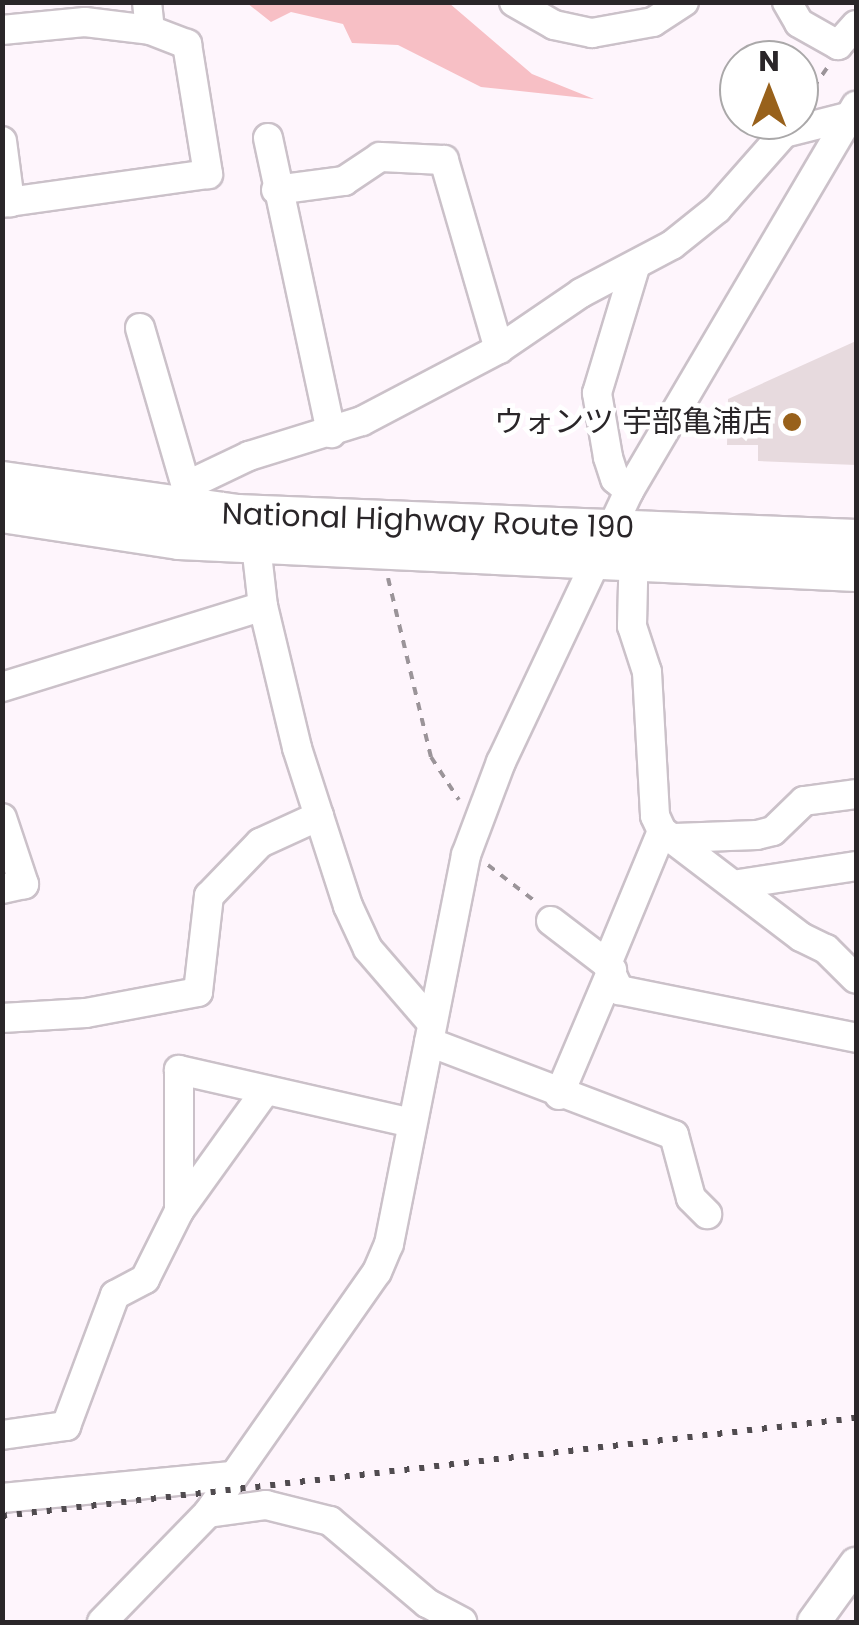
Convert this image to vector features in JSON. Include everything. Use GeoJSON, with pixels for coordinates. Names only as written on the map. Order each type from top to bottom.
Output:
{"type":"FeatureCollection","features":[{"type":"Feature","properties":{"kind":"highway","name":"National Highway Route 190"},"geometry":{"type":"LineString","coordinates":[[2,481],[856,572]]}},
{"type":"Feature","properties":{"kind":"highway","name":"National Highway Route 190"},"geometry":{"type":"LineString","coordinates":[[7,522],[256,545],[618,546],[856,539]]}},
{"type":"Feature","properties":{"kind":"main road"},"geometry":{"type":"LineString","coordinates":[[814,1622],[856,1567]]}},
{"type":"Feature","properties":{"kind":"street"},"geometry":{"type":"LineString","coordinates":[[514,2],[554,25],[592,33],[653,22],[684,2]]}},
{"type":"Feature","properties":{"kind":"street"},"geometry":{"type":"LineString","coordinates":[[787,2],[799,23],[847,35]]}},
{"type":"Feature","properties":{"kind":"street"},"geometry":{"type":"LineString","coordinates":[[2,30],[149,16],[187,44],[208,174],[6,202],[2,141]]}},
{"type":"Feature","properties":{"kind":"street"},"geometry":{"type":"LineString","coordinates":[[140,328],[185,498],[249,456],[331,433],[499,349],[581,293],[635,266],[716,209],[784,133],[854,111]]}},
{"type":"Feature","properties":{"kind":"street"},"geometry":{"type":"LineString","coordinates":[[102,1622],[208,1514],[228,1476],[377,1272],[473,839],[618,546],[628,491],[854,111]]}},
{"type":"Feature","properties":{"kind":"street"},"geometry":{"type":"LineString","coordinates":[[268,138],[276,190],[331,433]]}},
{"type":"Feature","properties":{"kind":"street"},"geometry":{"type":"LineString","coordinates":[[276,190],[344,181],[380,156],[444,160],[499,349]]}},
{"type":"Feature","properties":{"kind":"street"},"geometry":{"type":"LineString","coordinates":[[628,491],[615,479],[597,393],[635,266]]}},
{"type":"Feature","properties":{"kind":"street"},"geometry":{"type":"LineString","coordinates":[[256,545],[263,606],[318,816],[368,949],[430,1032],[560,1095],[674,1135],[692,1198],[707,1214]]}},
{"type":"Feature","properties":{"kind":"street"},"geometry":{"type":"LineString","coordinates":[[618,546],[632,626],[646,672],[656,816],[669,835],[739,884],[856,979]]}},
{"type":"Feature","properties":{"kind":"street"},"geometry":{"type":"LineString","coordinates":[[2,687],[263,606]]}},
{"type":"Feature","properties":{"kind":"street"},"geometry":{"type":"LineString","coordinates":[[669,835],[757,835],[773,831],[804,801],[856,794]]}},
{"type":"Feature","properties":{"kind":"street"},"geometry":{"type":"LineString","coordinates":[[2,1018],[86,1013],[198,992],[209,896],[260,843],[318,816]]}},
{"type":"Feature","properties":{"kind":"street"},"geometry":{"type":"LineString","coordinates":[[2,818],[24,884],[2,888]]}},
{"type":"Feature","properties":{"kind":"street"},"geometry":{"type":"LineString","coordinates":[[560,1095],[609,967],[669,835]]}},
{"type":"Feature","properties":{"kind":"street"},"geometry":{"type":"LineString","coordinates":[[739,884],[856,866]]}},
{"type":"Feature","properties":{"kind":"street"},"geometry":{"type":"LineString","coordinates":[[551,921],[609,967],[619,990],[856,1038]]}},
{"type":"Feature","properties":{"kind":"street"},"geometry":{"type":"LineString","coordinates":[[179,1210],[179,1070],[263,1094],[412,1123]]}},
{"type":"Feature","properties":{"kind":"street"},"geometry":{"type":"LineString","coordinates":[[2,1435],[66,1426],[115,1294],[145,1279],[179,1210],[263,1094]]}},
{"type":"Feature","properties":{"kind":"street"},"geometry":{"type":"LineString","coordinates":[[2,1498],[228,1476]]}},
{"type":"Feature","properties":{"kind":"street"},"geometry":{"type":"LineString","coordinates":[[208,1514],[266,1505],[330,1521],[427,1603],[462,1622]]}},
{"type":"Feature","properties":{"kind":"path"},"geometry":{"type":"LineString","coordinates":[[819,79],[847,35]]}},
{"type":"Feature","properties":{"kind":"path"},"geometry":{"type":"LineString","coordinates":[[388,573],[431,757],[473,839],[547,911],[551,921]]}},
{"type":"Feature","properties":{"kind":"shaded area"},"geometry":{"type":"Polygon","coordinates":[[[247,3],[449,3],[532,74],[594,99],[481,87],[398,45],[352,43],[343,24],[291,12],[271,22],[247,3]]]}},
{"type":"Feature","properties":{"kind":"building","name":"ウォンツ 宇部亀浦店"},"geometry":{"type":"Polygon","coordinates":[[[856,341],[856,465],[758,461],[758,445],[727,445],[728,399],[856,341]]]}},
{"type":"Feature","properties":{"kind":"railway"},"geometry":{"type":"LineString","coordinates":[[2,1516],[856,1418]]}},
{"type":"Feature","properties":{"kind":"place","name":"ウォンツ 宇部亀浦店"},"geometry":{"type":"Point","coordinates":[792,422]}}]}
